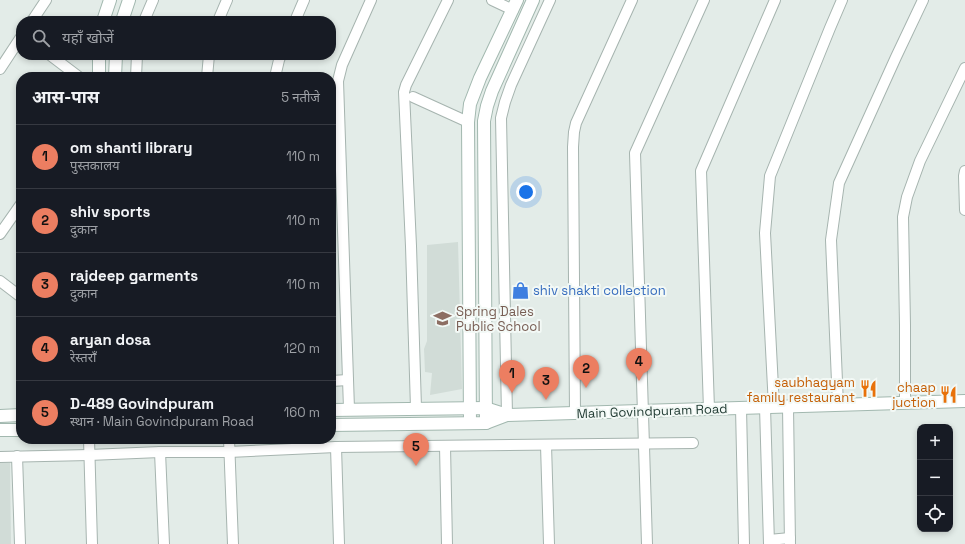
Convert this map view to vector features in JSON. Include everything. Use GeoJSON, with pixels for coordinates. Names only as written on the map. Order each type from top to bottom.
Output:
{"type":"FeatureCollection","features":[{"type":"Feature","properties":{"kind":"street"},"geometry":{"type":"LineString","coordinates":[[35,16],[46,0]]}},
{"type":"Feature","properties":{"kind":"street"},"geometry":{"type":"LineString","coordinates":[[104,16],[110,0]]}},
{"type":"Feature","properties":{"kind":"street"},"geometry":{"type":"LineString","coordinates":[[124,16],[129,0]]}},
{"type":"Feature","properties":{"kind":"street"},"geometry":{"type":"LineString","coordinates":[[146,16],[153,0]]}},
{"type":"Feature","properties":{"kind":"street"},"geometry":{"type":"LineString","coordinates":[[220,16],[227,0]]}},
{"type":"Feature","properties":{"kind":"street"},"geometry":{"type":"LineString","coordinates":[[297,16],[304,0]]}},
{"type":"Feature","properties":{"kind":"street"},"geometry":{"type":"LineString","coordinates":[[349,409],[338,81],[342,65],[371,0]]}},
{"type":"Feature","properties":{"kind":"street"},"geometry":{"type":"LineString","coordinates":[[416,408],[404,92],[406,85],[448,0]]}},
{"type":"Feature","properties":{"kind":"street"},"geometry":{"type":"LineString","coordinates":[[486,423],[484,121],[492,91],[533,0]]}},
{"type":"Feature","properties":{"kind":"street"},"geometry":{"type":"LineString","coordinates":[[507,415],[502,118],[505,102],[511,85],[550,0]]}},
{"type":"Feature","properties":{"kind":"street"},"geometry":{"type":"LineString","coordinates":[[575,413],[574,132],[576,123],[632,0]]}},
{"type":"Feature","properties":{"kind":"street"},"geometry":{"type":"LineString","coordinates":[[647,544],[635,153],[704,0]]}},
{"type":"Feature","properties":{"kind":"street"},"geometry":{"type":"LineString","coordinates":[[709,409],[701,171],[775,0]]}},
{"type":"Feature","properties":{"kind":"street"},"geometry":{"type":"LineString","coordinates":[[788,406],[790,541],[769,542],[770,407],[765,233],[770,176],[842,0]]}},
{"type":"Feature","properties":{"kind":"street"},"geometry":{"type":"LineString","coordinates":[[838,405],[831,240],[839,183],[923,0]]}},
{"type":"Feature","properties":{"kind":"street"},"geometry":{"type":"LineString","coordinates":[[470,423],[468,122],[470,104],[480,78],[515,5],[498,1]]}},
{"type":"Feature","properties":{"kind":"street"},"geometry":{"type":"LineString","coordinates":[[0,69],[16,45]]}},
{"type":"Feature","properties":{"kind":"street"},"geometry":{"type":"LineString","coordinates":[[57,60],[72,72]]}},
{"type":"Feature","properties":{"kind":"street"},"geometry":{"type":"LineString","coordinates":[[99,60],[99,72]]}},
{"type":"Feature","properties":{"kind":"street"},"geometry":{"type":"LineString","coordinates":[[115,72],[116,60]]}},
{"type":"Feature","properties":{"kind":"street"},"geometry":{"type":"LineString","coordinates":[[136,72],[137,60]]}},
{"type":"Feature","properties":{"kind":"street"},"geometry":{"type":"LineString","coordinates":[[208,72],[209,60]]}},
{"type":"Feature","properties":{"kind":"street"},"geometry":{"type":"LineString","coordinates":[[277,72],[279,60]]}},
{"type":"Feature","properties":{"kind":"street"},"geometry":{"type":"LineString","coordinates":[[905,403],[903,217],[907,197],[920,161],[965,68]]}},
{"type":"Feature","properties":{"kind":"street"},"geometry":{"type":"LineString","coordinates":[[413,97],[468,122]]}},
{"type":"Feature","properties":{"kind":"street"},"geometry":{"type":"LineString","coordinates":[[965,171],[965,210]]}},
{"type":"Feature","properties":{"kind":"street"},"geometry":{"type":"LineString","coordinates":[[0,234],[16,211]]}},
{"type":"Feature","properties":{"kind":"street"},"geometry":{"type":"LineString","coordinates":[[0,281],[16,293]]}},
{"type":"Feature","properties":{"kind":"street"},"geometry":{"type":"LineString","coordinates":[[336,381],[348,380]]}},
{"type":"Feature","properties":{"kind":"street","name":"Main Govindpuram Road"},"geometry":{"type":"LineString","coordinates":[[336,425],[486,423],[507,415],[965,401]]}},
{"type":"Feature","properties":{"kind":"street","name":"Main Govindpuram Road"},"geometry":{"type":"LineString","coordinates":[[336,410],[470,407],[485,408],[507,415]]}},
{"type":"Feature","properties":{"kind":"street"},"geometry":{"type":"LineString","coordinates":[[741,408],[744,544]]}},
{"type":"Feature","properties":{"kind":"street"},"geometry":{"type":"LineString","coordinates":[[0,416],[16,415]]}},
{"type":"Feature","properties":{"kind":"street"},"geometry":{"type":"LineString","coordinates":[[0,430],[16,430]]}},
{"type":"Feature","properties":{"kind":"street"},"geometry":{"type":"LineString","coordinates":[[0,457],[160,452],[230,452],[336,447],[693,443]]}},
{"type":"Feature","properties":{"kind":"street"},"geometry":{"type":"LineString","coordinates":[[89,444],[92,544]]}},
{"type":"Feature","properties":{"kind":"street"},"geometry":{"type":"LineString","coordinates":[[229,444],[233,544]]}},
{"type":"Feature","properties":{"kind":"street"},"geometry":{"type":"LineString","coordinates":[[546,445],[549,544]]}},
{"type":"Feature","properties":{"kind":"street"},"geometry":{"type":"LineString","coordinates":[[445,446],[447,544]]}},
{"type":"Feature","properties":{"kind":"street"},"geometry":{"type":"LineString","coordinates":[[336,447],[339,544]]}},
{"type":"Feature","properties":{"kind":"street"},"geometry":{"type":"LineString","coordinates":[[160,452],[164,544]]}},
{"type":"Feature","properties":{"kind":"street"},"geometry":{"type":"LineString","coordinates":[[16,456],[20,544]]}},
{"type":"Feature","properties":{"kind":"shaded area","name":"Spring Dales Public School"},"geometry":{"type":"Polygon","coordinates":[[[458,242],[462,389],[430,395],[432,373],[425,372],[424,349],[427,341],[427,245],[458,242]]]}},
{"type":"Feature","properties":{"kind":"shaded area"},"geometry":{"type":"Polygon","coordinates":[[[0,463],[10,463],[11,544],[0,544],[0,463]]]}},
{"type":"Feature","properties":{"kind":"place","name":"shiv shakti collection"},"geometry":{"type":"Point","coordinates":[520,290]}},
{"type":"Feature","properties":{"kind":"place","name":"Spring Dales Public School"},"geometry":{"type":"Point","coordinates":[443,318]}},
{"type":"Feature","properties":{"kind":"place","name":"aryan dosa"},"geometry":{"type":"Point","coordinates":[639,381]}},
{"type":"Feature","properties":{"kind":"place","name":"shiv sports"},"geometry":{"type":"Point","coordinates":[586,388]}},
{"type":"Feature","properties":{"kind":"place","name":"saubhagyam family restaurant"},"geometry":{"type":"Point","coordinates":[868,389]}},
{"type":"Feature","properties":{"kind":"place","name":"om shanti library"},"geometry":{"type":"Point","coordinates":[512,393]}},
{"type":"Feature","properties":{"kind":"place","name":"chaap juction"},"geometry":{"type":"Point","coordinates":[949,394]}},
{"type":"Feature","properties":{"kind":"place","name":"rajdeep garments"},"geometry":{"type":"Point","coordinates":[546,400]}},
{"type":"Feature","properties":{"kind":"place","name":"D-489 Govindpuram"},"geometry":{"type":"Point","coordinates":[416,466]}}]}
